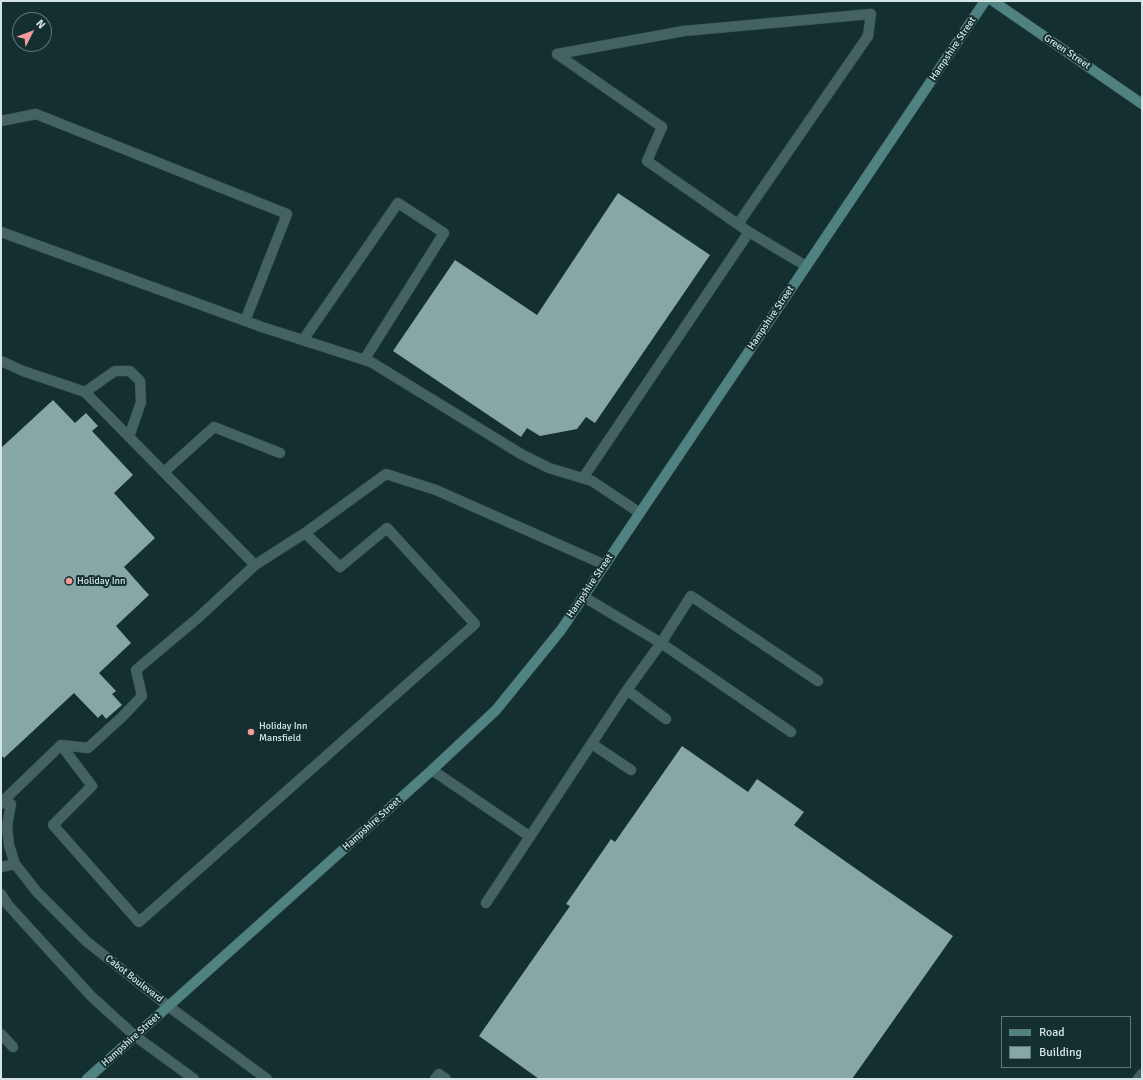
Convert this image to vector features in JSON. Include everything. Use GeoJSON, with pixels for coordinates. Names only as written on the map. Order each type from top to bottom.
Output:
{"type":"FeatureCollection","features":[{"type":"Feature","properties":{"kind":"street","name":"Hampshire Street"},"geometry":{"type":"LineString","coordinates":[[87,1079],[432,770],[496,710],[561,630],[584,597],[985,1]]}},
{"type":"Feature","properties":{"kind":"street","name":"Green Street"},"geometry":{"type":"LineString","coordinates":[[993,1],[1142,104]]}},
{"type":"Feature","properties":{"kind":"street"},"geometry":{"type":"LineString","coordinates":[[738,224],[868,36],[872,14],[684,32],[557,54],[662,127],[647,161],[749,232],[806,266]]}},
{"type":"Feature","properties":{"kind":"street"},"geometry":{"type":"LineString","coordinates":[[1,121],[36,114],[287,214],[245,321]]}},
{"type":"Feature","properties":{"kind":"street"},"geometry":{"type":"LineString","coordinates":[[303,340],[398,203],[444,233],[364,360]]}},
{"type":"Feature","properties":{"kind":"street"},"geometry":{"type":"LineString","coordinates":[[1,232],[245,321],[371,362],[521,454],[549,468],[592,481],[640,513]]}},
{"type":"Feature","properties":{"kind":"street"},"geometry":{"type":"LineString","coordinates":[[583,478],[749,232]]}},
{"type":"Feature","properties":{"kind":"street"},"geometry":{"type":"LineString","coordinates":[[1,361],[23,371],[85,392],[255,565]]}},
{"type":"Feature","properties":{"kind":"street"},"geometry":{"type":"LineString","coordinates":[[85,392],[114,371],[130,371],[140,381],[141,402],[129,437]]}},
{"type":"Feature","properties":{"kind":"street"},"geometry":{"type":"LineString","coordinates":[[164,472],[214,427],[280,453]]}},
{"type":"Feature","properties":{"kind":"street"},"geometry":{"type":"LineString","coordinates":[[61,745],[88,748],[142,696],[136,670],[199,617],[255,565],[305,533],[386,474],[436,490],[605,565]]}},
{"type":"Feature","properties":{"kind":"street"},"geometry":{"type":"LineString","coordinates":[[61,745],[92,786],[53,825],[139,922],[475,624],[387,528],[340,567],[305,533]]}},
{"type":"Feature","properties":{"kind":"street"},"geometry":{"type":"LineString","coordinates":[[486,903],[691,596],[818,681]]}},
{"type":"Feature","properties":{"kind":"street"},"geometry":{"type":"LineString","coordinates":[[584,597],[661,643],[791,732]]}},
{"type":"Feature","properties":{"kind":"street"},"geometry":{"type":"LineString","coordinates":[[627,690],[666,718]]}},
{"type":"Feature","properties":{"kind":"street"},"geometry":{"type":"LineString","coordinates":[[592,744],[631,770]]}},
{"type":"Feature","properties":{"kind":"street"},"geometry":{"type":"LineString","coordinates":[[1,803],[61,745]]}},
{"type":"Feature","properties":{"kind":"street"},"geometry":{"type":"LineString","coordinates":[[432,770],[530,836]]}},
{"type":"Feature","properties":{"kind":"street","name":"Cabot Boulevard"},"geometry":{"type":"LineString","coordinates":[[1,803],[11,804],[7,826],[9,844],[15,864],[37,892],[86,941],[168,1006],[267,1079]]}},
{"type":"Feature","properties":{"kind":"street"},"geometry":{"type":"LineString","coordinates":[[1,867],[15,864]]}},
{"type":"Feature","properties":{"kind":"street"},"geometry":{"type":"LineString","coordinates":[[1,894],[8,905],[91,996],[135,1036],[194,1079]]}},
{"type":"Feature","properties":{"kind":"street"},"geometry":{"type":"LineString","coordinates":[[1,1034],[13,1047]]}},
{"type":"Feature","properties":{"kind":"street"},"geometry":{"type":"LineString","coordinates":[[435,1079],[439,1074],[446,1079]]}},
{"type":"Feature","properties":{"kind":"street"},"geometry":{"type":"LineString","coordinates":[[1138,1079],[1142,1074]]}},
{"type":"Feature","properties":{"kind":"building"},"geometry":{"type":"Polygon","coordinates":[[[618,193],[710,255],[595,423],[586,417],[577,429],[540,436],[527,428],[521,437],[393,351],[455,260],[537,315],[618,193]]]}},
{"type":"Feature","properties":{"kind":"building","name":"Holiday Inn"},"geometry":{"type":"Polygon","coordinates":[[[53,400],[75,423],[86,413],[98,426],[92,431],[133,475],[114,493],[155,538],[124,567],[149,595],[116,626],[131,643],[99,673],[116,691],[112,694],[122,705],[106,719],[102,714],[98,718],[74,693],[4,758],[1,755],[1,448],[53,400]]]}},
{"type":"Feature","properties":{"kind":"building"},"geometry":{"type":"Polygon","coordinates":[[[682,746],[748,792],[757,779],[804,812],[794,825],[953,936],[852,1079],[539,1079],[479,1036],[570,906],[566,904],[611,839],[615,842],[682,746]]]}},
{"type":"Feature","properties":{"kind":"place","name":"Holiday Inn"},"geometry":{"type":"Point","coordinates":[69,581]}},
{"type":"Feature","properties":{"kind":"place","name":"Holiday Inn Mansfield"},"geometry":{"type":"Point","coordinates":[251,732]}}]}
